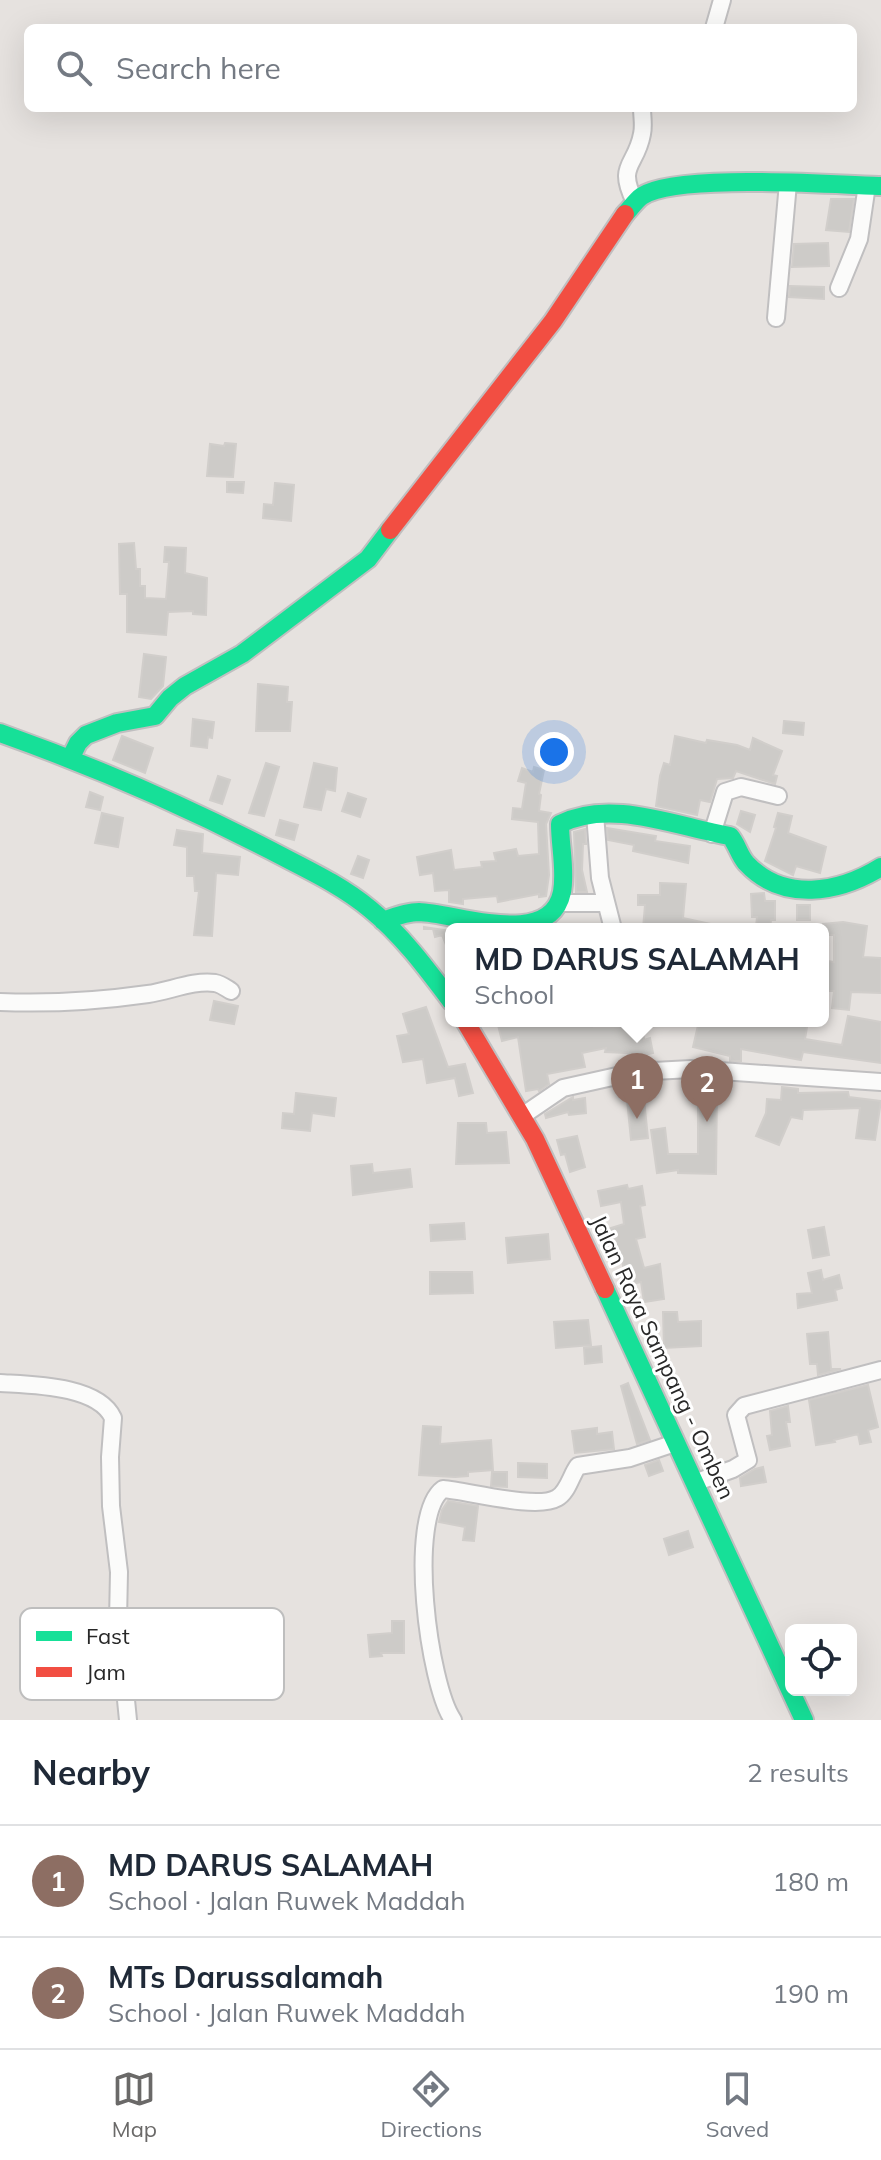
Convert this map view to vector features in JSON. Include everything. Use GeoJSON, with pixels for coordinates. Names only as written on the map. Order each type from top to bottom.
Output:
{"type":"FeatureCollection","features":[{"type":"Feature","properties":{"kind":"street"},"geometry":{"type":"LineString","coordinates":[[715,24],[722,0]]}},
{"type":"Feature","properties":{"kind":"street"},"geometry":{"type":"LineString","coordinates":[[635,202],[626,181],[629,163],[643,133],[642,112]]}},
{"type":"Feature","properties":{"kind":"street"},"geometry":{"type":"LineString","coordinates":[[70,759],[86,735],[117,723],[155,716],[185,686],[242,654],[368,559],[553,321],[606,239],[635,202],[651,191],[747,182],[874,186],[859,239],[839,288]]}},
{"type":"Feature","properties":{"kind":"street"},"geometry":{"type":"LineString","coordinates":[[776,318],[788,183]]}},
{"type":"Feature","properties":{"kind":"street"},"geometry":{"type":"LineString","coordinates":[[0,733],[70,759],[241,835],[334,885],[383,921],[412,951],[445,993]]}},
{"type":"Feature","properties":{"kind":"street"},"geometry":{"type":"LineString","coordinates":[[712,834],[725,792],[741,787],[778,796]]}},
{"type":"Feature","properties":{"kind":"street"},"geometry":{"type":"LineString","coordinates":[[595,814],[600,878],[611,923]]}},
{"type":"Feature","properties":{"kind":"street"},"geometry":{"type":"LineString","coordinates":[[529,923],[542,920],[555,911],[562,893],[560,824],[572,815],[644,817],[730,836],[736,841],[742,859],[757,872],[799,892],[837,886],[871,874],[881,867]]}},
{"type":"Feature","properties":{"kind":"street"},"geometry":{"type":"LineString","coordinates":[[558,903],[605,903]]}},
{"type":"Feature","properties":{"kind":"street"},"geometry":{"type":"LineString","coordinates":[[383,921],[419,912],[499,923]]}},
{"type":"Feature","properties":{"kind":"street"},"geometry":{"type":"LineString","coordinates":[[0,1002],[97,999],[203,983],[218,983],[231,991]]}},
{"type":"Feature","properties":{"kind":"street","name":"Jalan Raya Sampang - Omben"},"geometry":{"type":"LineString","coordinates":[[469,1027],[522,1116],[804,1720]]}},
{"type":"Feature","properties":{"kind":"street"},"geometry":{"type":"LineString","coordinates":[[522,1116],[563,1088],[635,1072],[691,1069],[881,1082]]}},
{"type":"Feature","properties":{"kind":"street"},"geometry":{"type":"LineString","coordinates":[[694,1483],[733,1469],[748,1460],[736,1415],[744,1406],[881,1370]]}},
{"type":"Feature","properties":{"kind":"street"},"geometry":{"type":"LineString","coordinates":[[0,1383],[46,1386],[78,1394],[101,1403],[113,1418],[111,1506],[119,1572],[118,1608]]}},
{"type":"Feature","properties":{"kind":"street"},"geometry":{"type":"LineString","coordinates":[[453,1720],[441,1697],[430,1646],[423,1571],[425,1535],[437,1494],[443,1489],[514,1500],[552,1500],[559,1497],[582,1464],[630,1458],[675,1443]]}},
{"type":"Feature","properties":{"kind":"street"},"geometry":{"type":"LineString","coordinates":[[126,1700],[128,1720]]}},
{"type":"Feature","properties":{"kind":"building"},"geometry":{"type":"Polygon","coordinates":[[[831,199],[854,199],[849,232],[826,230],[831,199]]]}},
{"type":"Feature","properties":{"kind":"building"},"geometry":{"type":"Polygon","coordinates":[[[828,243],[829,266],[792,267],[794,244],[828,243]]]}},
{"type":"Feature","properties":{"kind":"building"},"geometry":{"type":"Polygon","coordinates":[[[790,286],[824,287],[824,299],[789,297],[790,286]]]}},
{"type":"Feature","properties":{"kind":"building"},"geometry":{"type":"Polygon","coordinates":[[[225,443],[236,444],[233,477],[207,476],[210,444],[224,446],[225,443]]]}},
{"type":"Feature","properties":{"kind":"building"},"geometry":{"type":"Polygon","coordinates":[[[227,482],[244,482],[243,493],[227,492],[227,482]]]}},
{"type":"Feature","properties":{"kind":"building"},"geometry":{"type":"Polygon","coordinates":[[[275,483],[294,485],[291,521],[263,518],[264,504],[273,505],[275,483]]]}},
{"type":"Feature","properties":{"kind":"building"},"geometry":{"type":"Polygon","coordinates":[[[134,543],[136,569],[140,569],[140,586],[145,586],[145,598],[166,599],[169,562],[164,562],[165,547],[186,548],[185,573],[207,578],[206,615],[193,614],[193,611],[168,612],[166,635],[127,632],[127,594],[120,594],[119,544],[134,543]]]}},
{"type":"Feature","properties":{"kind":"building"},"geometry":{"type":"Polygon","coordinates":[[[144,654],[166,657],[163,686],[151,699],[139,697],[144,654]]]}},
{"type":"Feature","properties":{"kind":"building"},"geometry":{"type":"Polygon","coordinates":[[[258,684],[288,687],[287,702],[292,702],[290,731],[256,731],[258,684]]]}},
{"type":"Feature","properties":{"kind":"building"},"geometry":{"type":"Polygon","coordinates":[[[193,719],[214,722],[207,748],[191,746],[193,719]]]}},
{"type":"Feature","properties":{"kind":"building"},"geometry":{"type":"Polygon","coordinates":[[[784,721],[804,723],[803,735],[783,733],[784,721]]]}},
{"type":"Feature","properties":{"kind":"building"},"geometry":{"type":"Polygon","coordinates":[[[122,736],[153,748],[145,773],[113,760],[122,736]]]}},
{"type":"Feature","properties":{"kind":"building"},"geometry":{"type":"Polygon","coordinates":[[[675,736],[706,743],[707,740],[737,745],[750,750],[753,738],[782,751],[773,775],[777,776],[775,784],[736,771],[733,778],[717,779],[710,802],[700,800],[697,815],[656,806],[660,776],[664,763],[670,765],[675,736]]]}},
{"type":"Feature","properties":{"kind":"building"},"geometry":{"type":"Polygon","coordinates":[[[266,763],[279,767],[264,816],[249,813],[266,763]]]}},
{"type":"Feature","properties":{"kind":"building"},"geometry":{"type":"Polygon","coordinates":[[[314,763],[337,768],[335,791],[326,789],[321,810],[304,807],[314,763]]]}},
{"type":"Feature","properties":{"kind":"building"},"geometry":{"type":"Polygon","coordinates":[[[534,767],[544,770],[539,811],[551,813],[546,824],[549,875],[546,896],[539,897],[539,894],[498,902],[497,896],[463,899],[463,904],[449,902],[449,890],[435,891],[433,873],[420,875],[417,857],[451,850],[454,870],[482,867],[481,862],[496,861],[494,853],[516,849],[518,856],[539,854],[538,822],[512,819],[513,808],[522,809],[526,783],[518,781],[522,768],[533,772],[534,767]]]}},
{"type":"Feature","properties":{"kind":"building"},"geometry":{"type":"Polygon","coordinates":[[[218,776],[230,780],[222,804],[210,800],[218,776]]]}},
{"type":"Feature","properties":{"kind":"building"},"geometry":{"type":"Polygon","coordinates":[[[90,792],[103,797],[100,810],[86,807],[90,792]]]}},
{"type":"Feature","properties":{"kind":"building"},"geometry":{"type":"Polygon","coordinates":[[[348,793],[366,799],[360,817],[342,811],[348,793]]]}},
{"type":"Feature","properties":{"kind":"building"},"geometry":{"type":"Polygon","coordinates":[[[741,811],[755,815],[750,832],[737,824],[741,811]]]}},
{"type":"Feature","properties":{"kind":"building"},"geometry":{"type":"Polygon","coordinates":[[[102,813],[123,818],[118,847],[95,843],[102,813]]]}},
{"type":"Feature","properties":{"kind":"building"},"geometry":{"type":"Polygon","coordinates":[[[778,813],[792,816],[788,833],[826,847],[820,873],[796,866],[793,875],[765,861],[778,813]]]}},
{"type":"Feature","properties":{"kind":"building"},"geometry":{"type":"Polygon","coordinates":[[[280,820],[298,825],[294,840],[276,835],[280,820]]]}},
{"type":"Feature","properties":{"kind":"building"},"geometry":{"type":"Polygon","coordinates":[[[607,828],[656,836],[655,841],[690,846],[688,863],[633,851],[634,845],[608,840],[607,828]]]}},
{"type":"Feature","properties":{"kind":"building"},"geometry":{"type":"Polygon","coordinates":[[[585,829],[582,870],[587,892],[576,892],[574,832],[585,829]]]}},
{"type":"Feature","properties":{"kind":"building"},"geometry":{"type":"Polygon","coordinates":[[[177,830],[203,834],[202,853],[240,857],[238,875],[216,873],[212,936],[194,935],[199,891],[195,891],[194,876],[187,876],[187,847],[174,845],[177,830]]]}},
{"type":"Feature","properties":{"kind":"building"},"geometry":{"type":"Polygon","coordinates":[[[358,856],[369,860],[363,878],[351,874],[358,856]]]}},
{"type":"Feature","properties":{"kind":"building"},"geometry":{"type":"Polygon","coordinates":[[[660,883],[686,884],[683,918],[706,923],[644,923],[645,905],[638,905],[638,895],[660,895],[660,883]]]}},
{"type":"Feature","properties":{"kind":"building"},"geometry":{"type":"Polygon","coordinates":[[[764,893],[765,901],[775,901],[775,920],[756,923],[757,917],[752,917],[751,894],[764,893]]]}},
{"type":"Feature","properties":{"kind":"building"},"geometry":{"type":"Polygon","coordinates":[[[797,905],[810,905],[810,920],[797,920],[797,905]]]}},
{"type":"Feature","properties":{"kind":"building"},"geometry":{"type":"Polygon","coordinates":[[[829,923],[867,926],[863,957],[881,958],[881,993],[851,992],[849,1010],[832,1008],[834,991],[829,991],[829,961],[834,962],[834,935],[829,935],[829,923]]]}},
{"type":"Feature","properties":{"kind":"building"},"geometry":{"type":"Polygon","coordinates":[[[424,927],[445,930],[445,942],[442,935],[435,937],[433,929],[424,927]]]}},
{"type":"Feature","properties":{"kind":"building"},"geometry":{"type":"Polygon","coordinates":[[[214,1001],[238,1006],[234,1024],[210,1020],[214,1001]]]}},
{"type":"Feature","properties":{"kind":"building"},"geometry":{"type":"Polygon","coordinates":[[[426,1007],[448,1067],[465,1064],[473,1093],[459,1096],[455,1078],[427,1083],[423,1059],[403,1062],[397,1036],[409,1034],[403,1014],[426,1007]]]}},
{"type":"Feature","properties":{"kind":"building"},"geometry":{"type":"Polygon","coordinates":[[[848,1016],[881,1022],[881,1063],[803,1052],[801,1060],[741,1049],[741,1061],[730,1061],[730,1056],[693,1047],[698,1027],[807,1027],[805,1039],[842,1045],[848,1016]]]}},
{"type":"Feature","properties":{"kind":"building"},"geometry":{"type":"Polygon","coordinates":[[[498,1027],[643,1027],[644,1040],[650,1038],[653,1053],[629,1058],[628,1053],[605,1052],[606,1048],[582,1053],[585,1067],[547,1074],[549,1084],[539,1091],[526,1091],[518,1037],[502,1041],[498,1027]]]}},
{"type":"Feature","properties":{"kind":"building"},"geometry":{"type":"Polygon","coordinates":[[[782,1087],[798,1089],[798,1093],[848,1092],[849,1097],[881,1101],[875,1140],[856,1138],[860,1108],[803,1110],[802,1119],[791,1117],[779,1145],[756,1136],[766,1113],[767,1099],[781,1100],[782,1087]]]}},
{"type":"Feature","properties":{"kind":"building"},"geometry":{"type":"Polygon","coordinates":[[[698,1089],[717,1090],[716,1174],[678,1173],[678,1170],[657,1173],[651,1130],[665,1128],[668,1154],[698,1154],[698,1089]]]}},
{"type":"Feature","properties":{"kind":"building"},"geometry":{"type":"Polygon","coordinates":[[[296,1093],[336,1098],[334,1116],[312,1113],[310,1131],[282,1128],[283,1113],[294,1114],[296,1093]]]}},
{"type":"Feature","properties":{"kind":"building"},"geometry":{"type":"Polygon","coordinates":[[[573,1097],[573,1100],[585,1098],[586,1113],[569,1115],[568,1112],[546,1118],[545,1114],[573,1097]]]}},
{"type":"Feature","properties":{"kind":"building"},"geometry":{"type":"Polygon","coordinates":[[[644,1099],[648,1138],[631,1140],[627,1100],[644,1099]]]}},
{"type":"Feature","properties":{"kind":"building"},"geometry":{"type":"Polygon","coordinates":[[[458,1123],[486,1123],[487,1133],[506,1132],[509,1163],[456,1164],[458,1123]]]}},
{"type":"Feature","properties":{"kind":"building"},"geometry":{"type":"Polygon","coordinates":[[[577,1136],[585,1167],[570,1172],[557,1140],[577,1136]]]}},
{"type":"Feature","properties":{"kind":"building"},"geometry":{"type":"Polygon","coordinates":[[[372,1164],[373,1173],[410,1169],[412,1187],[353,1195],[351,1166],[372,1164]]]}},
{"type":"Feature","properties":{"kind":"building"},"geometry":{"type":"Polygon","coordinates":[[[627,1185],[628,1189],[642,1186],[645,1205],[640,1206],[645,1237],[636,1239],[644,1268],[660,1264],[664,1299],[644,1302],[641,1282],[627,1285],[621,1256],[615,1257],[608,1229],[624,1224],[621,1202],[601,1206],[598,1191],[627,1185]]]}},
{"type":"Feature","properties":{"kind":"building"},"geometry":{"type":"Polygon","coordinates":[[[464,1223],[465,1239],[431,1241],[430,1225],[464,1223]]]}},
{"type":"Feature","properties":{"kind":"building"},"geometry":{"type":"Polygon","coordinates":[[[824,1227],[829,1255],[813,1258],[808,1230],[824,1227]]]}},
{"type":"Feature","properties":{"kind":"building"},"geometry":{"type":"Polygon","coordinates":[[[548,1234],[550,1259],[508,1263],[506,1238],[548,1234]]]}},
{"type":"Feature","properties":{"kind":"building"},"geometry":{"type":"Polygon","coordinates":[[[821,1270],[823,1280],[839,1275],[842,1288],[835,1290],[837,1300],[798,1308],[797,1294],[812,1293],[808,1273],[821,1270]]]}},
{"type":"Feature","properties":{"kind":"building"},"geometry":{"type":"Polygon","coordinates":[[[430,1272],[472,1272],[473,1293],[430,1294],[430,1272]]]}},
{"type":"Feature","properties":{"kind":"building"},"geometry":{"type":"Polygon","coordinates":[[[663,1312],[677,1312],[678,1322],[701,1321],[701,1346],[664,1348],[663,1312]]]}},
{"type":"Feature","properties":{"kind":"building"},"geometry":{"type":"Polygon","coordinates":[[[588,1320],[591,1345],[556,1348],[554,1322],[588,1320]]]}},
{"type":"Feature","properties":{"kind":"building"},"geometry":{"type":"Polygon","coordinates":[[[828,1332],[831,1369],[841,1369],[818,1375],[817,1364],[810,1364],[807,1334],[828,1332]]]}},
{"type":"Feature","properties":{"kind":"building"},"geometry":{"type":"Polygon","coordinates":[[[601,1346],[602,1362],[585,1364],[584,1348],[601,1346]]]}},
{"type":"Feature","properties":{"kind":"building"},"geometry":{"type":"Polygon","coordinates":[[[628,1383],[650,1440],[637,1444],[621,1386],[628,1383]]]}},
{"type":"Feature","properties":{"kind":"building"},"geometry":{"type":"Polygon","coordinates":[[[868,1385],[878,1427],[868,1430],[871,1442],[860,1444],[858,1434],[816,1445],[809,1400],[868,1385]]]}},
{"type":"Feature","properties":{"kind":"building"},"geometry":{"type":"Polygon","coordinates":[[[788,1406],[790,1422],[786,1422],[790,1446],[770,1450],[767,1436],[772,1435],[770,1411],[788,1406]]]}},
{"type":"Feature","properties":{"kind":"building"},"geometry":{"type":"Polygon","coordinates":[[[423,1426],[441,1427],[440,1444],[491,1440],[493,1470],[468,1472],[468,1476],[455,1477],[419,1475],[423,1426]]]}},
{"type":"Feature","properties":{"kind":"building"},"geometry":{"type":"Polygon","coordinates":[[[597,1428],[597,1434],[612,1432],[614,1449],[575,1453],[572,1431],[597,1428]]]}},
{"type":"Feature","properties":{"kind":"building"},"geometry":{"type":"Polygon","coordinates":[[[659,1460],[663,1471],[649,1476],[645,1465],[659,1460]]]}},
{"type":"Feature","properties":{"kind":"building"},"geometry":{"type":"Polygon","coordinates":[[[518,1463],[547,1464],[547,1478],[518,1477],[518,1463]]]}},
{"type":"Feature","properties":{"kind":"building"},"geometry":{"type":"Polygon","coordinates":[[[763,1467],[766,1482],[741,1486],[740,1478],[763,1467]]]}},
{"type":"Feature","properties":{"kind":"building"},"geometry":{"type":"Polygon","coordinates":[[[492,1472],[507,1472],[507,1487],[491,1486],[492,1472]]]}},
{"type":"Feature","properties":{"kind":"building"},"geometry":{"type":"Polygon","coordinates":[[[448,1501],[478,1506],[474,1541],[463,1540],[465,1527],[439,1522],[448,1501]]]}},
{"type":"Feature","properties":{"kind":"building"},"geometry":{"type":"Polygon","coordinates":[[[688,1531],[693,1547],[669,1555],[664,1539],[688,1531]]]}},
{"type":"Feature","properties":{"kind":"building"},"geometry":{"type":"Polygon","coordinates":[[[392,1621],[404,1621],[404,1653],[381,1653],[382,1656],[370,1657],[368,1635],[392,1633],[392,1621]]]}},
{"type":"Feature","properties":{"kind":"traffic: fast"},"geometry":{"type":"LineString","coordinates":[[625,214],[642,196],[660,189],[687,185],[757,182],[881,186]]}},
{"type":"Feature","properties":{"kind":"traffic: fast"},"geometry":{"type":"LineString","coordinates":[[70,759],[86,735],[117,723],[155,716],[185,686],[242,654],[368,559],[390,530]]}},
{"type":"Feature","properties":{"kind":"traffic: fast"},"geometry":{"type":"LineString","coordinates":[[0,733],[171,802],[334,884],[370,909],[393,930],[445,993]]}},
{"type":"Feature","properties":{"kind":"traffic: fast"},"geometry":{"type":"LineString","coordinates":[[526,923],[540,920],[554,910],[563,884],[560,824],[580,817],[622,814],[730,836],[746,863],[761,876],[794,889],[830,888],[881,867]]}},
{"type":"Feature","properties":{"kind":"traffic: fast"},"geometry":{"type":"LineString","coordinates":[[383,921],[419,912],[493,923]]}},
{"type":"Feature","properties":{"kind":"traffic: fast"},"geometry":{"type":"LineString","coordinates":[[605,1289],[804,1720]]}},
{"type":"Feature","properties":{"kind":"traffic: jam"},"geometry":{"type":"LineString","coordinates":[[390,530],[553,321],[625,214]]}},
{"type":"Feature","properties":{"kind":"traffic: jam"},"geometry":{"type":"LineString","coordinates":[[469,1027],[535,1139],[605,1289]]}},
{"type":"Feature","properties":{"kind":"place","name":"MD DARUS SALAMAH"},"geometry":{"type":"Point","coordinates":[637,1119]}},
{"type":"Feature","properties":{"kind":"place","name":"MTs Darussalamah"},"geometry":{"type":"Point","coordinates":[707,1122]}}]}
